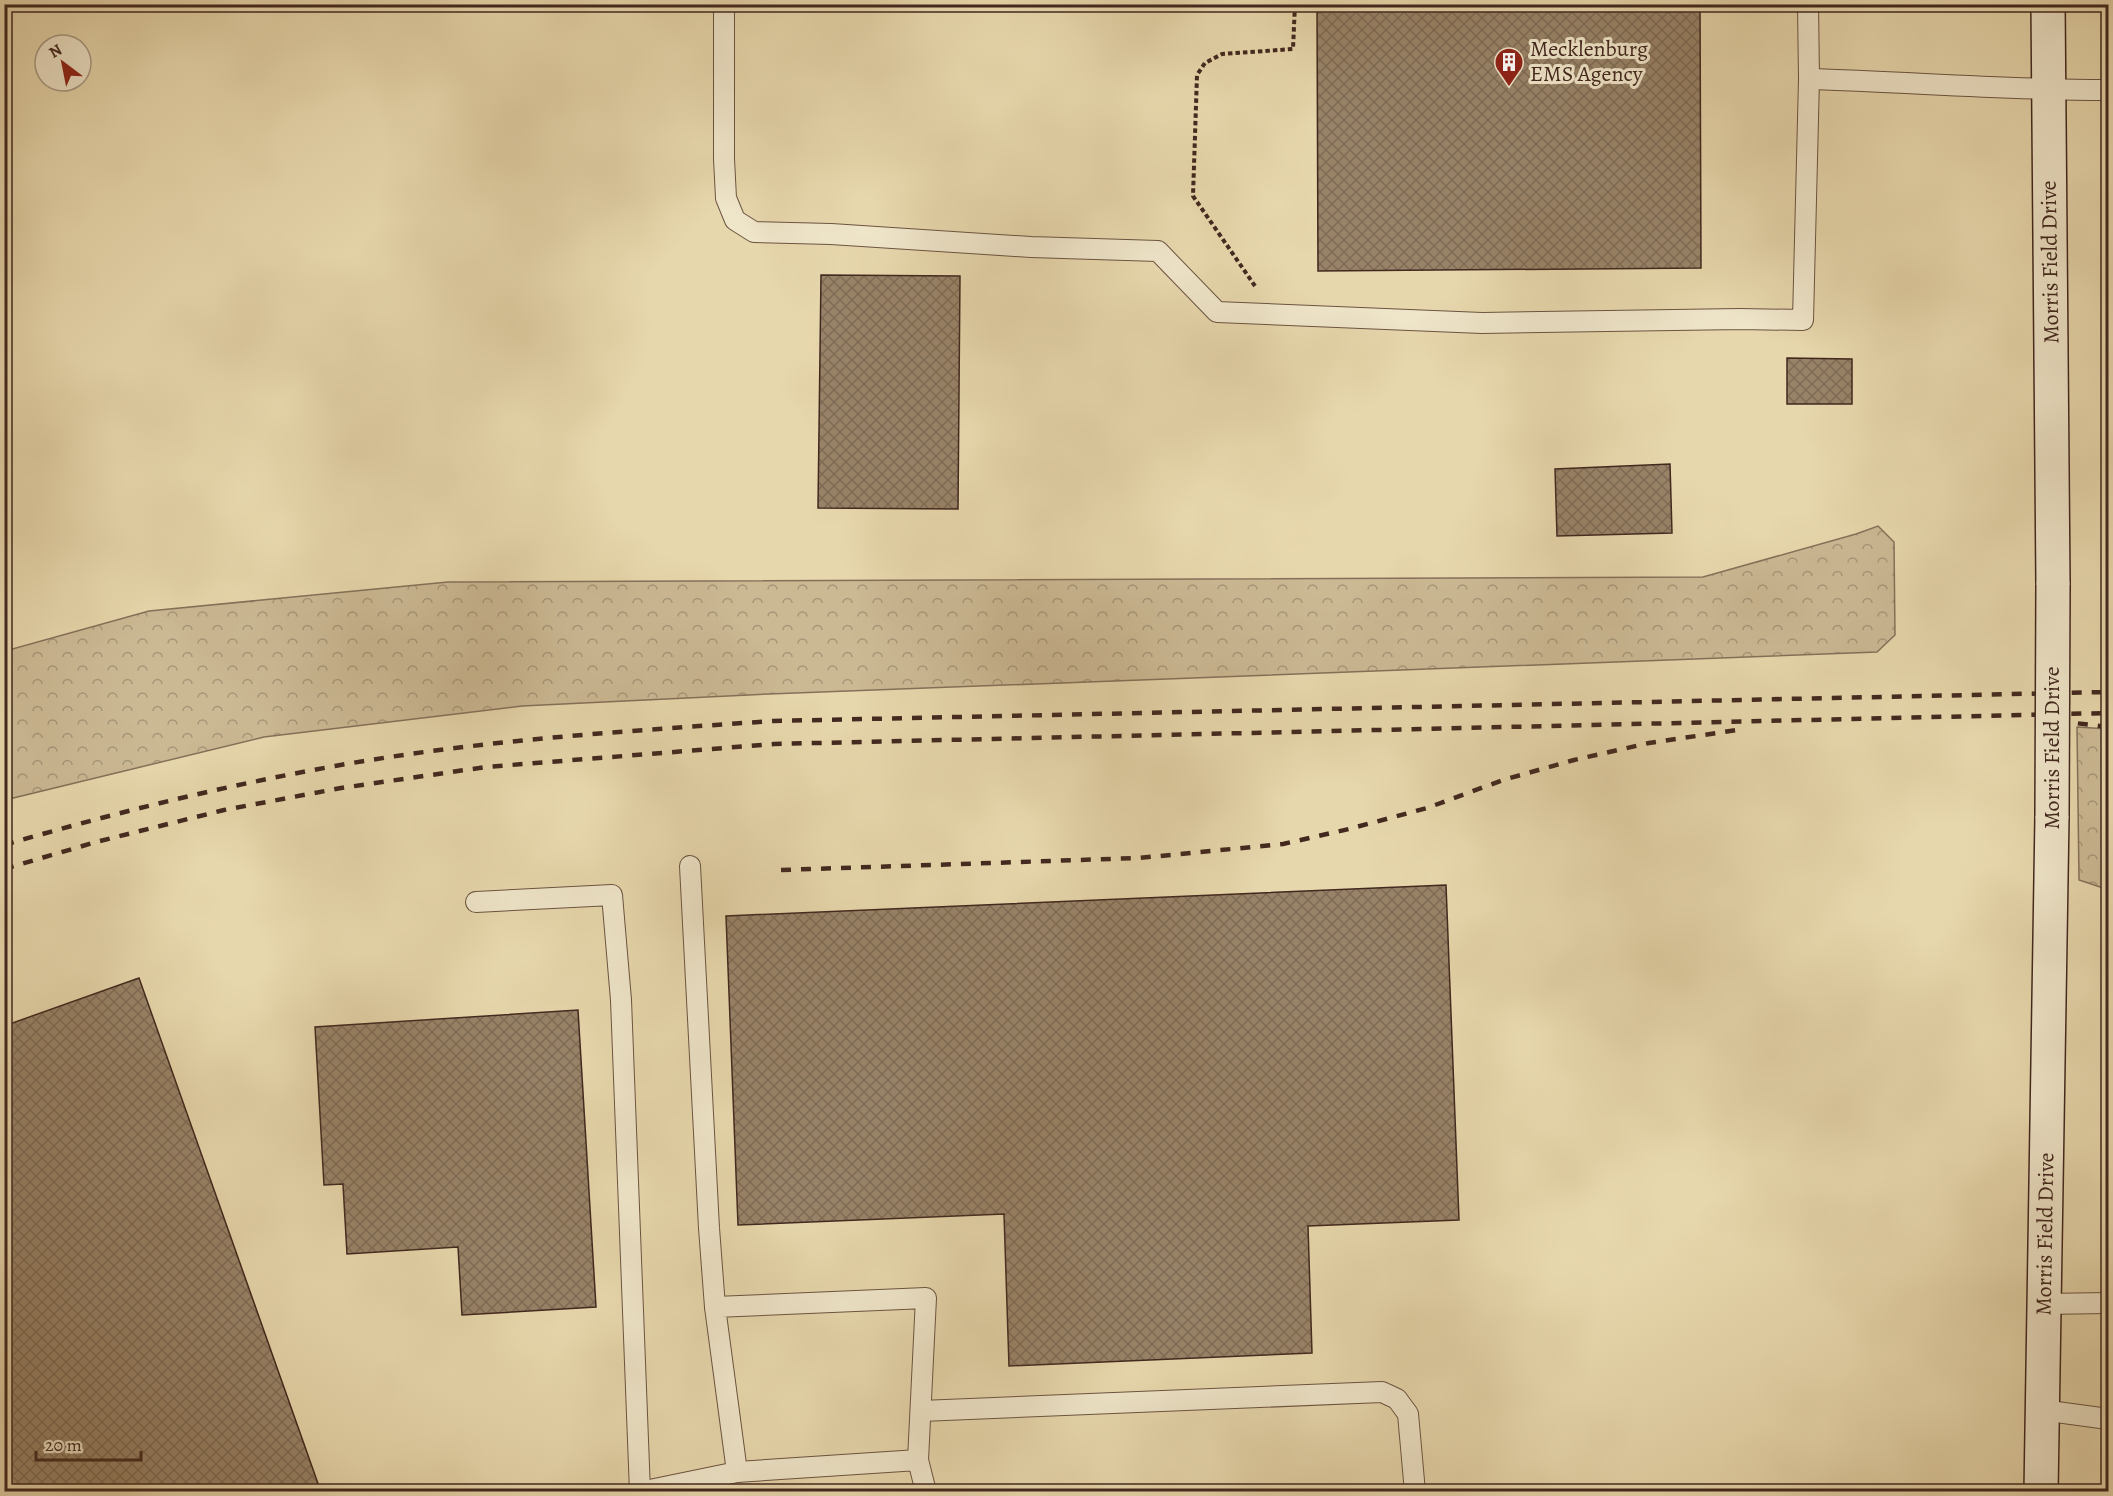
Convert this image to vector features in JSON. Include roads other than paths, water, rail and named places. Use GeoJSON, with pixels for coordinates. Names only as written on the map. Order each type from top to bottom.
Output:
{"type":"FeatureCollection","features":[{"type":"Feature","properties":{"kind":"street","name":"Morris Field Drive"},"geometry":{"type":"LineString","coordinates":[[2041,1491],[2052,816],[2053,585],[2048,4]]}},
{"type":"Feature","properties":{"kind":"lane"},"geometry":{"type":"LineString","coordinates":[[724,4],[726,198],[735,220],[754,232],[831,234],[1031,247],[1158,251],[1217,312],[1482,323],[1803,320],[1809,79],[1808,4]]}},
{"type":"Feature","properties":{"kind":"lane"},"geometry":{"type":"LineString","coordinates":[[1809,79],[1959,84],[2048,90],[2109,90]]}},
{"type":"Feature","properties":{"kind":"lane"},"geometry":{"type":"LineString","coordinates":[[690,866],[709,1228],[716,1307],[737,1472]]}},
{"type":"Feature","properties":{"kind":"lane"},"geometry":{"type":"LineString","coordinates":[[476,902],[612,895],[621,1000],[640,1491],[737,1472],[918,1460]]}},
{"type":"Feature","properties":{"kind":"lane"},"geometry":{"type":"LineString","coordinates":[[716,1307],[926,1298],[918,1460],[926,1491]]}},
{"type":"Feature","properties":{"kind":"lane"},"geometry":{"type":"LineString","coordinates":[[2044,1304],[2109,1303]]}},
{"type":"Feature","properties":{"kind":"lane"},"geometry":{"type":"LineString","coordinates":[[921,1410],[1382,1392],[1397,1399],[1408,1414],[1415,1491]]}},
{"type":"Feature","properties":{"kind":"lane"},"geometry":{"type":"LineString","coordinates":[[2042,1410],[2109,1419]]}},
{"type":"Feature","properties":{"kind":"railway"},"geometry":{"type":"LineString","coordinates":[[4,845],[86,822],[252,782],[389,757],[499,743],[773,721],[2108,692]]}},
{"type":"Feature","properties":{"kind":"railway"},"geometry":{"type":"LineString","coordinates":[[4,869],[96,842],[224,810],[341,788],[486,767],[774,744],[2108,713]]}},
{"type":"Feature","properties":{"kind":"railway"},"geometry":{"type":"LineString","coordinates":[[2058,721],[2108,727]]}},
{"type":"Feature","properties":{"kind":"railway"},"geometry":{"type":"LineString","coordinates":[[781,870],[1139,858],[1283,844],[1427,808],[1503,780],[1574,760],[1649,743],[1737,730]]}},
{"type":"Feature","properties":{"kind":"place","name":"Mecklenburg EMS Agency"},"geometry":{"type":"Point","coordinates":[1509,88]}}]}
